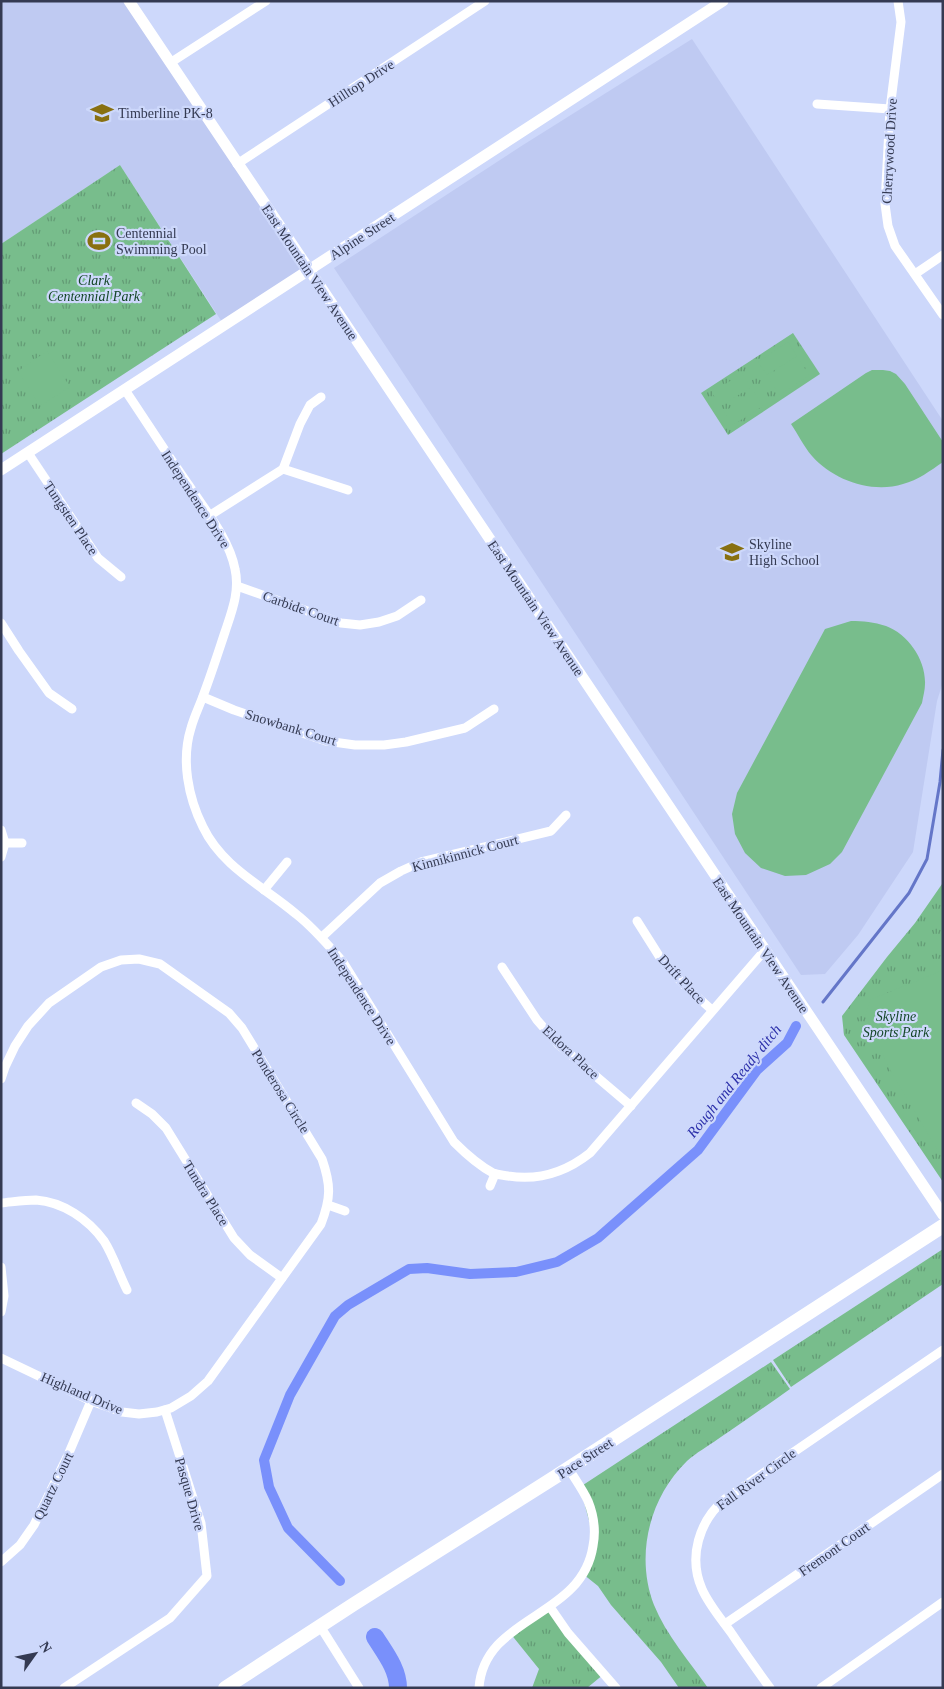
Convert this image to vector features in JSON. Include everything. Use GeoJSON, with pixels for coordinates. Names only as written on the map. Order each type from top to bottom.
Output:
{"type":"FeatureCollection","features":[{"type":"Feature","properties":{"kind":"main road","name":"Pace Street"},"geometry":{"type":"LineString","coordinates":[[225,1688],[569,1469],[943,1226]]}},
{"type":"Feature","properties":{"kind":"street","name":"East Mountain View Avenue"},"geometry":{"type":"LineString","coordinates":[[129,1],[943,1215]]}},
{"type":"Feature","properties":{"kind":"street"},"geometry":{"type":"LineString","coordinates":[[170,63],[266,1]]}},
{"type":"Feature","properties":{"kind":"street","name":"Hilltop Drive"},"geometry":{"type":"LineString","coordinates":[[237,164],[485,1]]}},
{"type":"Feature","properties":{"kind":"street","name":"Alpine Street"},"geometry":{"type":"LineString","coordinates":[[1,470],[723,1]]}},
{"type":"Feature","properties":{"kind":"street","name":"Cherrywood Drive"},"geometry":{"type":"LineString","coordinates":[[898,1],[901,22],[890,109],[885,204],[888,226],[896,246],[943,316]]}},
{"type":"Feature","properties":{"kind":"street"},"geometry":{"type":"LineString","coordinates":[[817,104],[890,109]]}},
{"type":"Feature","properties":{"kind":"street"},"geometry":{"type":"LineString","coordinates":[[914,274],[943,255]]}},
{"type":"Feature","properties":{"kind":"street","name":"Independence Drive"},"geometry":{"type":"LineString","coordinates":[[125,390],[209,516],[228,547],[235,569],[237,586],[234,605],[203,697],[190,728],[186,756],[188,783],[193,803],[203,828],[218,851],[232,866],[295,913],[322,937],[354,978],[454,1142],[469,1158],[495,1174],[520,1178],[542,1177],[563,1171],[577,1163],[590,1153],[765,950]]}},
{"type":"Feature","properties":{"kind":"street"},"geometry":{"type":"LineString","coordinates":[[209,516],[283,469],[300,424],[310,405],[321,397]]}},
{"type":"Feature","properties":{"kind":"street","name":"Tungsten Place"},"geometry":{"type":"LineString","coordinates":[[28,453],[98,558],[121,577]]}},
{"type":"Feature","properties":{"kind":"street"},"geometry":{"type":"LineString","coordinates":[[283,469],[348,490]]}},
{"type":"Feature","properties":{"kind":"street","name":"Carbide Court"},"geometry":{"type":"LineString","coordinates":[[237,586],[341,622],[360,625],[379,622],[397,616],[421,600]]}},
{"type":"Feature","properties":{"kind":"street"},"geometry":{"type":"LineString","coordinates":[[1,623],[49,693],[72,709]]}},
{"type":"Feature","properties":{"kind":"street","name":"Snowbank Court"},"geometry":{"type":"LineString","coordinates":[[203,697],[234,710],[326,741],[355,745],[384,745],[406,742],[465,728],[494,709]]}},
{"type":"Feature","properties":{"kind":"street","name":"Kinnikinnick Court"},"geometry":{"type":"LineString","coordinates":[[322,937],[380,883],[401,870],[421,862],[551,831],[566,815]]}},
{"type":"Feature","properties":{"kind":"street"},"geometry":{"type":"LineString","coordinates":[[1,830],[5,843],[1,857]]}},
{"type":"Feature","properties":{"kind":"street"},"geometry":{"type":"LineString","coordinates":[[5,843],[22,842]]}},
{"type":"Feature","properties":{"kind":"street"},"geometry":{"type":"LineString","coordinates":[[264,890],[287,862]]}},
{"type":"Feature","properties":{"kind":"street","name":"Drift Place"},"geometry":{"type":"LineString","coordinates":[[637,921],[661,959],[685,986],[712,1010]]}},
{"type":"Feature","properties":{"kind":"street","name":"Ponderosa Circle"},"geometry":{"type":"LineString","coordinates":[[1,1079],[15,1046],[28,1026],[49,1003],[101,967],[121,960],[139,959],[160,964],[229,1013],[242,1028],[322,1158],[330,1191],[328,1206],[321,1224],[208,1381],[191,1396],[165,1410]]}},
{"type":"Feature","properties":{"kind":"street","name":"Eldora Place"},"geometry":{"type":"LineString","coordinates":[[502,967],[537,1020],[558,1044],[631,1106]]}},
{"type":"Feature","properties":{"kind":"street","name":"Tundra Place"},"geometry":{"type":"LineString","coordinates":[[136,1103],[152,1114],[166,1128],[234,1238],[250,1255],[282,1278]]}},
{"type":"Feature","properties":{"kind":"street"},"geometry":{"type":"LineString","coordinates":[[490,1186],[495,1174]]}},
{"type":"Feature","properties":{"kind":"street"},"geometry":{"type":"LineString","coordinates":[[1,1203],[36,1200],[56,1204],[75,1213],[91,1226],[104,1242],[127,1290]]}},
{"type":"Feature","properties":{"kind":"street"},"geometry":{"type":"LineString","coordinates":[[328,1206],[345,1211]]}},
{"type":"Feature","properties":{"kind":"street"},"geometry":{"type":"LineString","coordinates":[[1,1267],[4,1296],[1,1312]]}},
{"type":"Feature","properties":{"kind":"street","name":"Fall River Circle"},"geometry":{"type":"LineString","coordinates":[[770,1688],[704,1594],[697,1572],[696,1555],[698,1541],[704,1524],[712,1511],[725,1499],[943,1350]]}},
{"type":"Feature","properties":{"kind":"street","name":"Highland Drive"},"geometry":{"type":"LineString","coordinates":[[1,1358],[92,1401],[122,1412],[139,1414],[165,1410]]}},
{"type":"Feature","properties":{"kind":"street","name":"Quartz Court"},"geometry":{"type":"LineString","coordinates":[[1,1562],[20,1545],[34,1525],[92,1401]]}},
{"type":"Feature","properties":{"kind":"street","name":"Pasque Drive"},"geometry":{"type":"LineString","coordinates":[[64,1688],[170,1618],[207,1576],[201,1523],[165,1410]]}},
{"type":"Feature","properties":{"kind":"street"},"geometry":{"type":"LineString","coordinates":[[479,1688],[481,1673],[489,1654],[510,1633],[568,1594],[580,1579],[590,1560],[594,1539],[593,1516],[588,1502],[569,1469]]}},
{"type":"Feature","properties":{"kind":"street","name":"Fremont Court"},"geometry":{"type":"LineString","coordinates":[[725,1624],[943,1474]]}},
{"type":"Feature","properties":{"kind":"street"},"geometry":{"type":"LineString","coordinates":[[820,1688],[943,1602]]}},
{"type":"Feature","properties":{"kind":"street"},"geometry":{"type":"LineString","coordinates":[[550,1606],[568,1633],[616,1688]]}},
{"type":"Feature","properties":{"kind":"street"},"geometry":{"type":"LineString","coordinates":[[320,1626],[359,1688]]}},
{"type":"Feature","properties":{"kind":"shaded area","name":"Timberline PK-8"},"geometry":{"type":"Polygon","coordinates":[[[1,1],[129,1],[309,270],[224,325],[120,165],[1,244],[1,1]]]}},
{"type":"Feature","properties":{"kind":"shaded area","name":"Skyline High School"},"geometry":{"type":"Polygon","coordinates":[[[692,39],[943,421],[943,682],[937,701],[913,852],[858,935],[825,974],[801,975],[334,268],[523,145],[692,39]]]}},
{"type":"Feature","properties":{"kind":"green space","name":"Clark Centennial Park"},"geometry":{"type":"Polygon","coordinates":[[[120,165],[216,314],[1,454],[1,244],[120,165]]]}},
{"type":"Feature","properties":{"kind":"green space"},"geometry":{"type":"Polygon","coordinates":[[[793,333],[820,374],[728,435],[701,393],[793,333]]]}},
{"type":"Feature","properties":{"kind":"green space"},"geometry":{"type":"Polygon","coordinates":[[[788,342],[797,356],[767,375],[758,362],[788,342]]]}},
{"type":"Feature","properties":{"kind":"green space"},"geometry":{"type":"Polygon","coordinates":[[[47,351],[70,387],[40,406],[18,371],[47,351]]]}},
{"type":"Feature","properties":{"kind":"green space"},"geometry":{"type":"Polygon","coordinates":[[[800,361],[809,375],[780,395],[770,381],[800,361]]]}},
{"type":"Feature","properties":{"kind":"green space"},"geometry":{"type":"Polygon","coordinates":[[[872,370],[890,371],[896,374],[905,384],[943,442],[943,462],[914,480],[891,487],[866,486],[854,483],[831,472],[821,465],[806,449],[791,424],[872,370]]]}},
{"type":"Feature","properties":{"kind":"green space"},"geometry":{"type":"Polygon","coordinates":[[[742,373],[751,387],[721,406],[712,393],[742,373]]]}},
{"type":"Feature","properties":{"kind":"green space"},"geometry":{"type":"Polygon","coordinates":[[[754,392],[763,406],[733,425],[724,412],[754,392]]]}},
{"type":"Feature","properties":{"kind":"green space"},"geometry":{"type":"Polygon","coordinates":[[[851,621],[869,622],[886,626],[902,635],[919,657],[925,675],[922,703],[842,852],[830,864],[806,875],[785,876],[761,868],[745,853],[735,834],[732,814],[737,793],[825,629],[851,621]]]}},
{"type":"Feature","properties":{"kind":"green space","name":"Skyline Sports Park"},"geometry":{"type":"Polygon","coordinates":[[[943,879],[943,1182],[844,1035],[842,1016],[915,923],[942,884],[943,879]]]}},
{"type":"Feature","properties":{"kind":"green space"},"geometry":{"type":"Polygon","coordinates":[[[943,970],[943,1155],[941,1156],[889,1068],[865,1015],[870,1000],[943,970]]]}},
{"type":"Feature","properties":{"kind":"green space"},"geometry":{"type":"Polygon","coordinates":[[[943,1249],[943,1284],[791,1387],[773,1360],[943,1249]]]}},
{"type":"Feature","properties":{"kind":"green space"},"geometry":{"type":"Polygon","coordinates":[[[771,1362],[790,1389],[687,1461],[663,1492],[649,1528],[646,1567],[648,1586],[654,1605],[672,1638],[708,1688],[679,1688],[661,1662],[611,1605],[598,1586],[583,1574],[594,1539],[580,1487],[771,1362]]]}},
{"type":"Feature","properties":{"kind":"green space"},"geometry":{"type":"Polygon","coordinates":[[[550,1607],[604,1674],[587,1688],[532,1688],[539,1669],[510,1633],[550,1607]]]}},
{"type":"Feature","properties":{"kind":"waterway","name":"Rough and Ready ditch"},"geometry":{"type":"LineString","coordinates":[[823,1002],[909,893],[927,859],[940,782],[943,750]]}},
{"type":"Feature","properties":{"kind":"waterway","name":"Rough and Ready ditch"},"geometry":{"type":"LineString","coordinates":[[340,1581],[288,1528],[269,1487],[264,1460],[290,1395],[335,1316],[348,1305],[409,1269],[427,1268],[470,1274],[516,1272],[557,1262],[598,1238],[698,1150],[757,1070],[787,1043],[796,1026]]}},
{"type":"Feature","properties":{"kind":"waterway","name":"Rough and Ready ditch"},"geometry":{"type":"LineString","coordinates":[[375,1637],[387,1655],[396,1674],[398,1688]]}},
{"type":"Feature","properties":{"kind":"place","name":"Timberline PK-8"},"geometry":{"type":"Point","coordinates":[102,113]}},
{"type":"Feature","properties":{"kind":"place","name":"Centennial Swimming Pool"},"geometry":{"type":"Point","coordinates":[99,241]}},
{"type":"Feature","properties":{"kind":"place","name":"Skyline High School"},"geometry":{"type":"Point","coordinates":[732,552]}}]}
